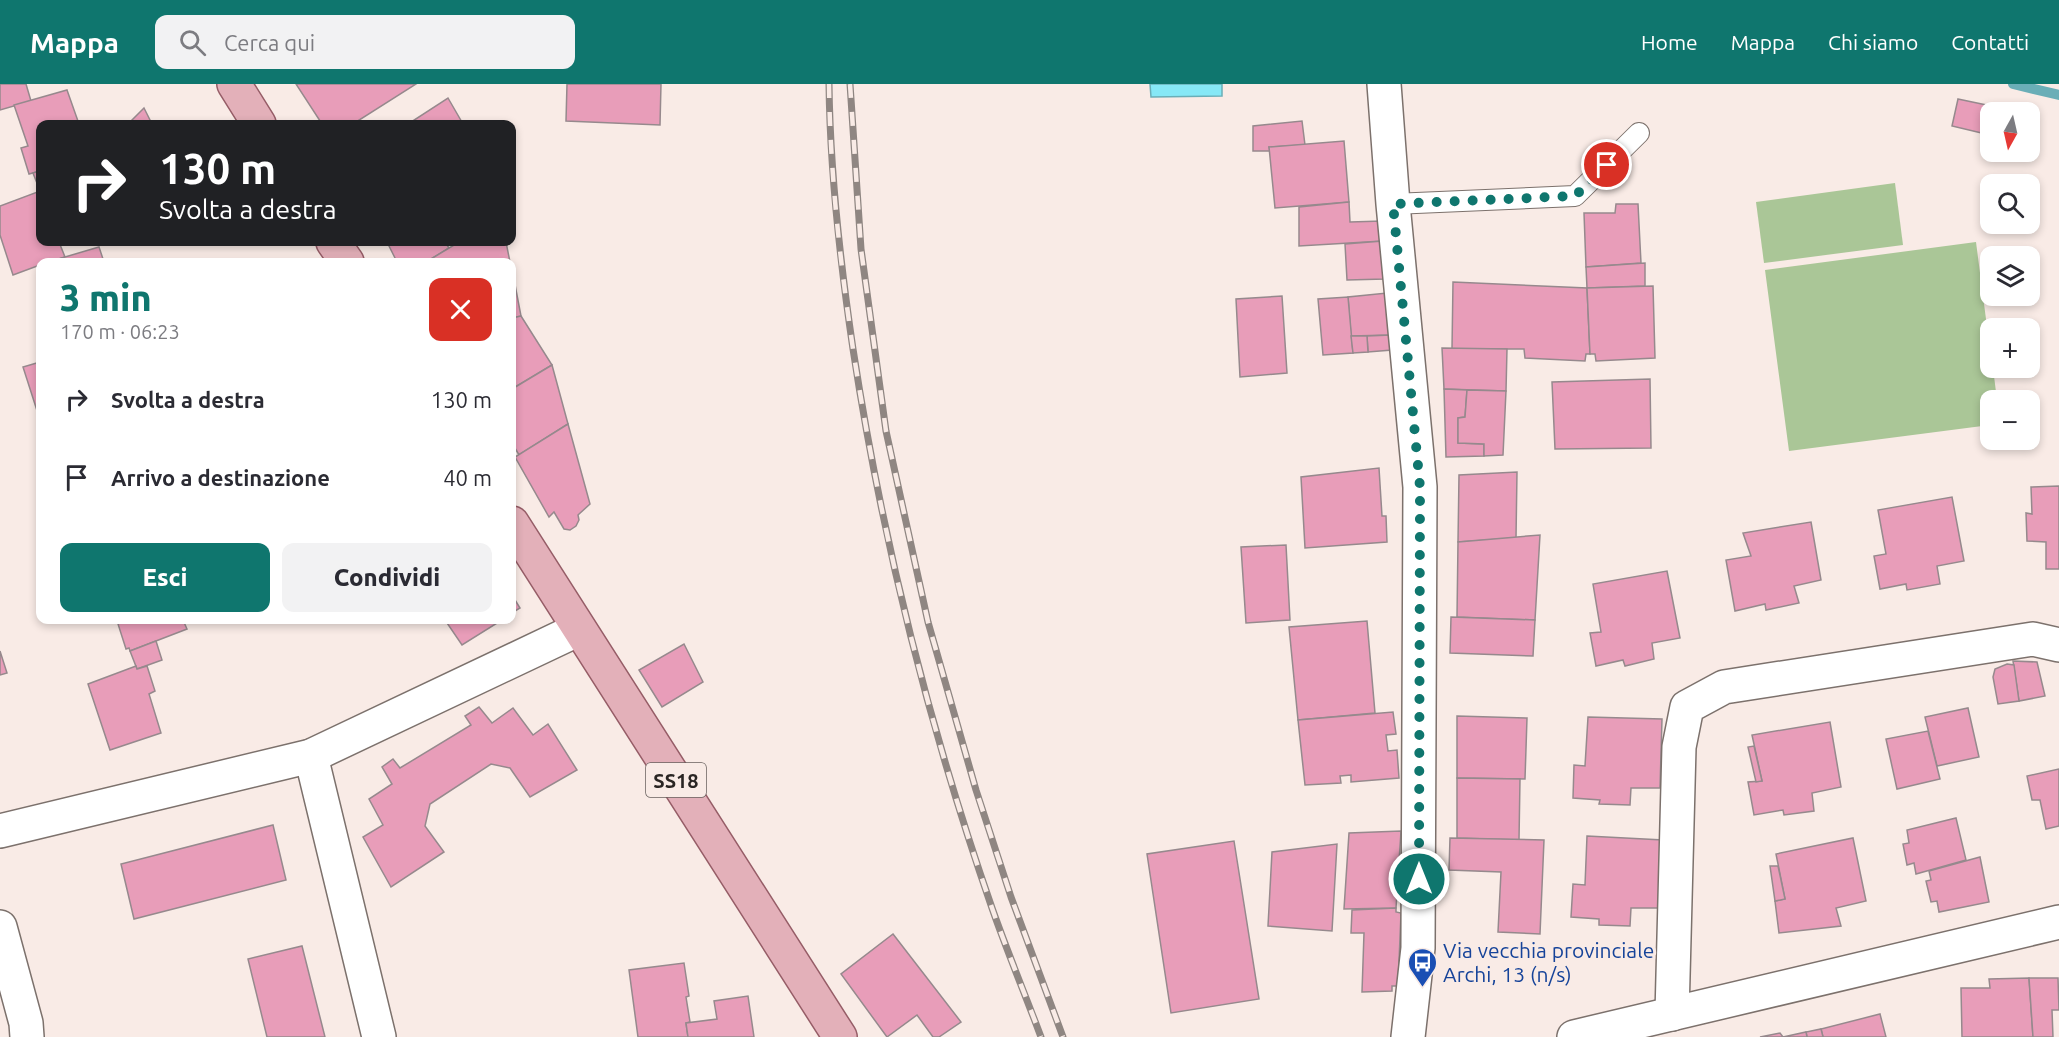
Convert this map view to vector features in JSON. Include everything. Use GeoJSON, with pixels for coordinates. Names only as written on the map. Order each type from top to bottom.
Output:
{"type":"FeatureCollection","features":[{"type":"Feature","properties":{"kind":"main road"},"geometry":{"type":"LineString","coordinates":[[234,84],[256,120]]}},
{"type":"Feature","properties":{"kind":"main road","name":"SS18"},"geometry":{"type":"LineString","coordinates":[[516,529],[840,1037]]}},
{"type":"Feature","properties":{"kind":"street"},"geometry":{"type":"LineString","coordinates":[[1384,84],[1420,487],[1418,948],[1408,1037]]}},
{"type":"Feature","properties":{"kind":"street"},"geometry":{"type":"LineString","coordinates":[[0,831],[310,756],[579,629]]}},
{"type":"Feature","properties":{"kind":"street"},"geometry":{"type":"LineString","coordinates":[[1672,1014],[1679,747],[1687,707],[1724,687],[2033,639],[2059,645]]}},
{"type":"Feature","properties":{"kind":"street"},"geometry":{"type":"LineString","coordinates":[[310,756],[379,1037]]}},
{"type":"Feature","properties":{"kind":"street"},"geometry":{"type":"LineString","coordinates":[[1575,1037],[2059,922]]}},
{"type":"Feature","properties":{"kind":"street"},"geometry":{"type":"LineString","coordinates":[[0,927],[26,1023],[27,1037]]}},
{"type":"Feature","properties":{"kind":"lane"},"geometry":{"type":"LineString","coordinates":[[1393,204],[1575,196],[1639,133]]}},
{"type":"Feature","properties":{"kind":"green space"},"geometry":{"type":"Polygon","coordinates":[[[1895,183],[1903,245],[1764,263],[1756,202],[1895,183]]]}},
{"type":"Feature","properties":{"kind":"green space"},"geometry":{"type":"Polygon","coordinates":[[[1976,242],[1980,273],[1980,306],[1984,306],[1986,318],[1980,318],[1980,378],[1994,378],[1996,390],[1980,390],[1980,426],[1789,451],[1765,270],[1976,242]]]}},
{"type":"Feature","properties":{"kind":"water"},"geometry":{"type":"Polygon","coordinates":[[[1150,84],[1222,84],[1222,96],[1151,97],[1150,84]]]}},
{"type":"Feature","properties":{"kind":"building"},"geometry":{"type":"Polygon","coordinates":[[[0,84],[26,84],[31,101],[0,110],[0,84]]]}},
{"type":"Feature","properties":{"kind":"building"},"geometry":{"type":"Polygon","coordinates":[[[296,84],[416,84],[359,120],[319,120],[296,84]]]}},
{"type":"Feature","properties":{"kind":"building"},"geometry":{"type":"Polygon","coordinates":[[[567,84],[661,84],[660,125],[566,121],[567,84]]]}},
{"type":"Feature","properties":{"kind":"building"},"geometry":{"type":"Polygon","coordinates":[[[67,90],[78,120],[36,120],[36,172],[29,174],[21,148],[28,146],[14,105],[67,90]]]}},
{"type":"Feature","properties":{"kind":"building"},"geometry":{"type":"Polygon","coordinates":[[[448,98],[461,120],[414,120],[448,98]]]}},
{"type":"Feature","properties":{"kind":"building"},"geometry":{"type":"Polygon","coordinates":[[[1958,99],[1980,104],[1980,133],[1952,126],[1958,99]]]}},
{"type":"Feature","properties":{"kind":"building"},"geometry":{"type":"Polygon","coordinates":[[[144,108],[150,120],[132,120],[144,108]]]}},
{"type":"Feature","properties":{"kind":"building"},"geometry":{"type":"Polygon","coordinates":[[[1302,121],[1305,145],[1269,147],[1270,151],[1253,151],[1253,126],[1302,121]]]}},
{"type":"Feature","properties":{"kind":"building"},"geometry":{"type":"Polygon","coordinates":[[[1344,141],[1349,202],[1275,208],[1269,147],[1344,141]]]}},
{"type":"Feature","properties":{"kind":"building"},"geometry":{"type":"Polygon","coordinates":[[[36,192],[36,246],[61,246],[65,257],[36,258],[36,266],[13,275],[0,235],[0,206],[36,192]]]}},
{"type":"Feature","properties":{"kind":"building"},"geometry":{"type":"Polygon","coordinates":[[[1349,202],[1350,222],[1382,221],[1383,241],[1299,246],[1299,207],[1349,202]]]}},
{"type":"Feature","properties":{"kind":"building"},"geometry":{"type":"Polygon","coordinates":[[[1616,204],[1638,204],[1641,263],[1586,267],[1584,213],[1615,213],[1616,204]]]}},
{"type":"Feature","properties":{"kind":"building"},"geometry":{"type":"Polygon","coordinates":[[[1383,241],[1385,279],[1347,280],[1345,244],[1383,241]]]}},
{"type":"Feature","properties":{"kind":"building"},"geometry":{"type":"Polygon","coordinates":[[[389,246],[448,246],[449,248],[433,258],[395,258],[389,246]]]}},
{"type":"Feature","properties":{"kind":"building"},"geometry":{"type":"Polygon","coordinates":[[[452,246],[507,246],[509,258],[433,258],[452,246]]]}},
{"type":"Feature","properties":{"kind":"building"},"geometry":{"type":"Polygon","coordinates":[[[99,247],[103,258],[62,258],[99,247]]]}},
{"type":"Feature","properties":{"kind":"building"},"geometry":{"type":"Polygon","coordinates":[[[1645,263],[1645,286],[1587,288],[1586,267],[1645,263]]]}},
{"type":"Feature","properties":{"kind":"building"},"geometry":{"type":"Polygon","coordinates":[[[1453,282],[1587,288],[1590,354],[1586,354],[1585,361],[1525,358],[1524,349],[1452,349],[1453,282]]]}},
{"type":"Feature","properties":{"kind":"building"},"geometry":{"type":"Polygon","coordinates":[[[1653,286],[1655,358],[1596,361],[1595,354],[1590,354],[1587,288],[1653,286]]]}},
{"type":"Feature","properties":{"kind":"building"},"geometry":{"type":"Polygon","coordinates":[[[516,290],[521,316],[516,317],[516,290]]]}},
{"type":"Feature","properties":{"kind":"building"},"geometry":{"type":"Polygon","coordinates":[[[1387,293],[1391,335],[1351,336],[1348,297],[1387,293]]]}},
{"type":"Feature","properties":{"kind":"building"},"geometry":{"type":"Polygon","coordinates":[[[1282,296],[1287,373],[1240,377],[1236,299],[1282,296]]]}},
{"type":"Feature","properties":{"kind":"building"},"geometry":{"type":"Polygon","coordinates":[[[1348,297],[1353,353],[1323,355],[1318,299],[1348,297]]]}},
{"type":"Feature","properties":{"kind":"building"},"geometry":{"type":"Polygon","coordinates":[[[521,316],[552,365],[516,387],[516,317],[521,316]]]}},
{"type":"Feature","properties":{"kind":"building"},"geometry":{"type":"Polygon","coordinates":[[[1391,335],[1392,350],[1368,352],[1367,336],[1391,335]]]}},
{"type":"Feature","properties":{"kind":"building"},"geometry":{"type":"Polygon","coordinates":[[[1351,336],[1367,336],[1368,352],[1353,353],[1351,336]]]}},
{"type":"Feature","properties":{"kind":"building"},"geometry":{"type":"Polygon","coordinates":[[[1442,348],[1507,349],[1506,391],[1444,389],[1442,348]]]}},
{"type":"Feature","properties":{"kind":"building"},"geometry":{"type":"Polygon","coordinates":[[[36,363],[36,408],[23,367],[36,363]]]}},
{"type":"Feature","properties":{"kind":"building"},"geometry":{"type":"Polygon","coordinates":[[[552,365],[568,424],[519,455],[516,450],[516,387],[552,365]]]}},
{"type":"Feature","properties":{"kind":"building"},"geometry":{"type":"Polygon","coordinates":[[[1650,379],[1651,448],[1555,449],[1552,382],[1650,379]]]}},
{"type":"Feature","properties":{"kind":"building"},"geometry":{"type":"Polygon","coordinates":[[[1444,389],[1467,390],[1465,417],[1458,418],[1458,443],[1484,444],[1484,456],[1446,457],[1444,389]]]}},
{"type":"Feature","properties":{"kind":"building"},"geometry":{"type":"Polygon","coordinates":[[[1467,390],[1506,391],[1503,455],[1484,456],[1484,444],[1458,443],[1458,418],[1465,417],[1467,390]]]}},
{"type":"Feature","properties":{"kind":"building"},"geometry":{"type":"Polygon","coordinates":[[[568,424],[590,504],[578,515],[579,520],[576,526],[570,530],[564,529],[554,512],[549,517],[516,456],[568,424]]]}},
{"type":"Feature","properties":{"kind":"building"},"geometry":{"type":"Polygon","coordinates":[[[1379,468],[1382,516],[1386,516],[1387,542],[1305,548],[1301,477],[1379,468]]]}},
{"type":"Feature","properties":{"kind":"building"},"geometry":{"type":"Polygon","coordinates":[[[1517,472],[1516,538],[1458,542],[1459,475],[1517,472]]]}},
{"type":"Feature","properties":{"kind":"building"},"geometry":{"type":"Polygon","coordinates":[[[2059,486],[2059,569],[2046,569],[2046,542],[2027,541],[2026,513],[2032,514],[2031,487],[2059,486]]]}},
{"type":"Feature","properties":{"kind":"building"},"geometry":{"type":"Polygon","coordinates":[[[1952,497],[1964,561],[1937,566],[1940,584],[1907,590],[1906,584],[1880,589],[1874,556],[1886,554],[1878,510],[1952,497]]]}},
{"type":"Feature","properties":{"kind":"building"},"geometry":{"type":"Polygon","coordinates":[[[1811,522],[1821,580],[1794,586],[1799,603],[1766,610],[1765,604],[1735,611],[1726,560],[1751,556],[1743,533],[1811,522]]]}},
{"type":"Feature","properties":{"kind":"building"},"geometry":{"type":"Polygon","coordinates":[[[1540,535],[1535,620],[1457,617],[1458,542],[1540,535]]]}},
{"type":"Feature","properties":{"kind":"building"},"geometry":{"type":"Polygon","coordinates":[[[1286,545],[1290,620],[1246,623],[1241,547],[1286,545]]]}},
{"type":"Feature","properties":{"kind":"building"},"geometry":{"type":"Polygon","coordinates":[[[1667,571],[1680,638],[1652,643],[1654,659],[1625,666],[1623,660],[1596,666],[1590,633],[1601,632],[1593,584],[1667,571]]]}},
{"type":"Feature","properties":{"kind":"building"},"geometry":{"type":"Polygon","coordinates":[[[1451,617],[1535,620],[1533,656],[1450,653],[1451,617]]]}},
{"type":"Feature","properties":{"kind":"building"},"geometry":{"type":"Polygon","coordinates":[[[1367,621],[1375,713],[1298,720],[1289,627],[1367,621]]]}},
{"type":"Feature","properties":{"kind":"building"},"geometry":{"type":"Polygon","coordinates":[[[118,624],[185,624],[187,629],[130,651],[129,648],[126,649],[118,624]]]}},
{"type":"Feature","properties":{"kind":"building"},"geometry":{"type":"Polygon","coordinates":[[[448,624],[496,624],[462,645],[448,624]]]}},
{"type":"Feature","properties":{"kind":"building"},"geometry":{"type":"Polygon","coordinates":[[[156,641],[162,660],[137,669],[130,651],[156,641]]]}},
{"type":"Feature","properties":{"kind":"building"},"geometry":{"type":"Polygon","coordinates":[[[684,644],[703,682],[662,707],[639,670],[684,644]]]}},
{"type":"Feature","properties":{"kind":"building"},"geometry":{"type":"Polygon","coordinates":[[[0,651],[7,673],[0,675],[0,651]]]}},
{"type":"Feature","properties":{"kind":"building"},"geometry":{"type":"Polygon","coordinates":[[[2013,661],[2037,662],[2045,696],[2019,701],[2013,661]]]}},
{"type":"Feature","properties":{"kind":"building"},"geometry":{"type":"Polygon","coordinates":[[[2007,664],[2014,665],[2019,701],[1998,704],[1993,677],[1995,669],[2007,664]]]}},
{"type":"Feature","properties":{"kind":"building"},"geometry":{"type":"Polygon","coordinates":[[[136,666],[137,669],[147,666],[155,691],[149,694],[161,733],[110,750],[88,684],[136,666]]]}},
{"type":"Feature","properties":{"kind":"building"},"geometry":{"type":"Polygon","coordinates":[[[479,707],[492,723],[513,708],[533,735],[548,724],[577,770],[530,797],[510,768],[491,764],[430,804],[425,826],[444,852],[391,887],[363,837],[383,825],[369,799],[392,784],[382,767],[393,759],[400,768],[471,725],[465,716],[479,707]]]}},
{"type":"Feature","properties":{"kind":"building"},"geometry":{"type":"Polygon","coordinates":[[[1968,708],[1979,757],[1937,766],[1925,717],[1968,708]]]}},
{"type":"Feature","properties":{"kind":"building"},"geometry":{"type":"Polygon","coordinates":[[[1393,712],[1396,734],[1386,735],[1388,751],[1397,750],[1399,778],[1351,782],[1351,775],[1340,776],[1341,783],[1305,785],[1298,720],[1393,712]]]}},
{"type":"Feature","properties":{"kind":"building"},"geometry":{"type":"Polygon","coordinates":[[[1457,716],[1527,718],[1525,779],[1457,778],[1457,716]]]}},
{"type":"Feature","properties":{"kind":"building"},"geometry":{"type":"Polygon","coordinates":[[[1588,717],[1662,719],[1660,788],[1631,788],[1630,805],[1599,804],[1600,800],[1573,798],[1574,765],[1585,766],[1588,717]]]}},
{"type":"Feature","properties":{"kind":"building"},"geometry":{"type":"Polygon","coordinates":[[[1830,722],[1841,787],[1812,793],[1814,811],[1784,815],[1783,810],[1754,815],[1748,782],[1762,781],[1752,735],[1830,722]]]}},
{"type":"Feature","properties":{"kind":"building"},"geometry":{"type":"Polygon","coordinates":[[[1928,731],[1940,779],[1897,789],[1886,739],[1928,731]]]}},
{"type":"Feature","properties":{"kind":"building"},"geometry":{"type":"Polygon","coordinates":[[[1754,746],[1762,781],[1756,782],[1748,747],[1754,746]]]}},
{"type":"Feature","properties":{"kind":"building"},"geometry":{"type":"Polygon","coordinates":[[[2059,769],[2059,826],[2046,829],[2040,800],[2032,800],[2027,776],[2059,769]]]}},
{"type":"Feature","properties":{"kind":"building"},"geometry":{"type":"Polygon","coordinates":[[[1457,778],[1520,779],[1519,840],[1457,838],[1457,778]]]}},
{"type":"Feature","properties":{"kind":"building"},"geometry":{"type":"Polygon","coordinates":[[[1956,818],[1966,860],[1916,874],[1914,863],[1907,865],[1903,844],[1909,843],[1907,830],[1956,818]]]}},
{"type":"Feature","properties":{"kind":"building"},"geometry":{"type":"Polygon","coordinates":[[[273,825],[286,880],[134,919],[121,864],[273,825]]]}},
{"type":"Feature","properties":{"kind":"building"},"geometry":{"type":"Polygon","coordinates":[[[1401,831],[1396,908],[1344,909],[1349,833],[1401,831]]]}},
{"type":"Feature","properties":{"kind":"building"},"geometry":{"type":"Polygon","coordinates":[[[1587,836],[1663,840],[1659,908],[1631,908],[1630,926],[1599,925],[1599,919],[1571,917],[1573,884],[1585,885],[1587,836]]]}},
{"type":"Feature","properties":{"kind":"building"},"geometry":{"type":"Polygon","coordinates":[[[1450,838],[1544,840],[1540,934],[1498,932],[1501,872],[1449,870],[1450,838]]]}},
{"type":"Feature","properties":{"kind":"building"},"geometry":{"type":"Polygon","coordinates":[[[1853,838],[1866,901],[1836,908],[1841,926],[1779,933],[1775,901],[1785,899],[1776,854],[1853,838]]]}},
{"type":"Feature","properties":{"kind":"building"},"geometry":{"type":"Polygon","coordinates":[[[1234,841],[1259,999],[1171,1013],[1147,854],[1234,841]]]}},
{"type":"Feature","properties":{"kind":"building"},"geometry":{"type":"Polygon","coordinates":[[[1337,844],[1332,931],[1268,926],[1272,852],[1337,844]]]}},
{"type":"Feature","properties":{"kind":"building"},"geometry":{"type":"Polygon","coordinates":[[[1980,857],[1989,902],[1939,912],[1937,901],[1931,902],[1926,881],[1931,880],[1929,871],[1980,857]]]}},
{"type":"Feature","properties":{"kind":"building"},"geometry":{"type":"Polygon","coordinates":[[[1770,866],[1778,866],[1785,899],[1775,901],[1770,866]]]}},
{"type":"Feature","properties":{"kind":"building"},"geometry":{"type":"Polygon","coordinates":[[[1396,908],[1396,912],[1401,913],[1398,986],[1392,986],[1392,991],[1362,992],[1364,933],[1351,933],[1352,910],[1396,908]]]}},
{"type":"Feature","properties":{"kind":"building"},"geometry":{"type":"Polygon","coordinates":[[[893,934],[961,1022],[939,1037],[933,1037],[917,1015],[887,1037],[841,974],[893,934]]]}},
{"type":"Feature","properties":{"kind":"building"},"geometry":{"type":"Polygon","coordinates":[[[302,946],[325,1037],[267,1037],[248,959],[302,946]]]}},
{"type":"Feature","properties":{"kind":"building"},"geometry":{"type":"Polygon","coordinates":[[[684,963],[689,996],[686,997],[690,1022],[686,1023],[688,1037],[638,1037],[629,970],[684,963]]]}},
{"type":"Feature","properties":{"kind":"building"},"geometry":{"type":"Polygon","coordinates":[[[2029,978],[2033,1037],[1962,1037],[1961,988],[1990,988],[1989,979],[2029,978]]]}},
{"type":"Feature","properties":{"kind":"building"},"geometry":{"type":"Polygon","coordinates":[[[2029,978],[2058,978],[2059,1010],[2052,1010],[2053,1037],[2033,1037],[2029,978]]]}},
{"type":"Feature","properties":{"kind":"building"},"geometry":{"type":"Polygon","coordinates":[[[748,996],[754,1037],[688,1037],[686,1023],[717,1019],[714,1001],[748,996]]]}},
{"type":"Feature","properties":{"kind":"building"},"geometry":{"type":"Polygon","coordinates":[[[1880,1014],[1886,1037],[1823,1037],[1821,1029],[1880,1014]]]}},
{"type":"Feature","properties":{"kind":"building"},"geometry":{"type":"Polygon","coordinates":[[[1821,1029],[1823,1037],[1807,1037],[1806,1032],[1821,1029]]]}},
{"type":"Feature","properties":{"kind":"building"},"geometry":{"type":"Polygon","coordinates":[[[1806,1032],[1807,1037],[1783,1037],[1806,1032]]]}},
{"type":"Feature","properties":{"kind":"building"},"geometry":{"type":"Polygon","coordinates":[[[1780,1033],[1783,1037],[1760,1037],[1780,1033]]]}},
{"type":"Feature","properties":{"kind":"waterway"},"geometry":{"type":"LineString","coordinates":[[2013,84],[2059,95]]}},
{"type":"Feature","properties":{"kind":"railway"},"geometry":{"type":"LineString","coordinates":[[829,84],[834,184],[848,316],[865,420],[893,562],[928,702],[969,840],[1041,1037]]}},
{"type":"Feature","properties":{"kind":"railway"},"geometry":{"type":"LineString","coordinates":[[850,84],[861,249],[886,431],[928,622],[976,790],[1011,897],[1063,1037]]}},
{"type":"Feature","properties":{"kind":"place","name":"Via vecchia provinciale Archi, 13 (n/s)"},"geometry":{"type":"Point","coordinates":[1422,988]}},
{"type":"Feature","properties":{"kind":"route"},"geometry":{"type":"LineString","coordinates":[[1419,879],[1420,487],[1393,204],[1575,196],[1607,165]]}}]}
